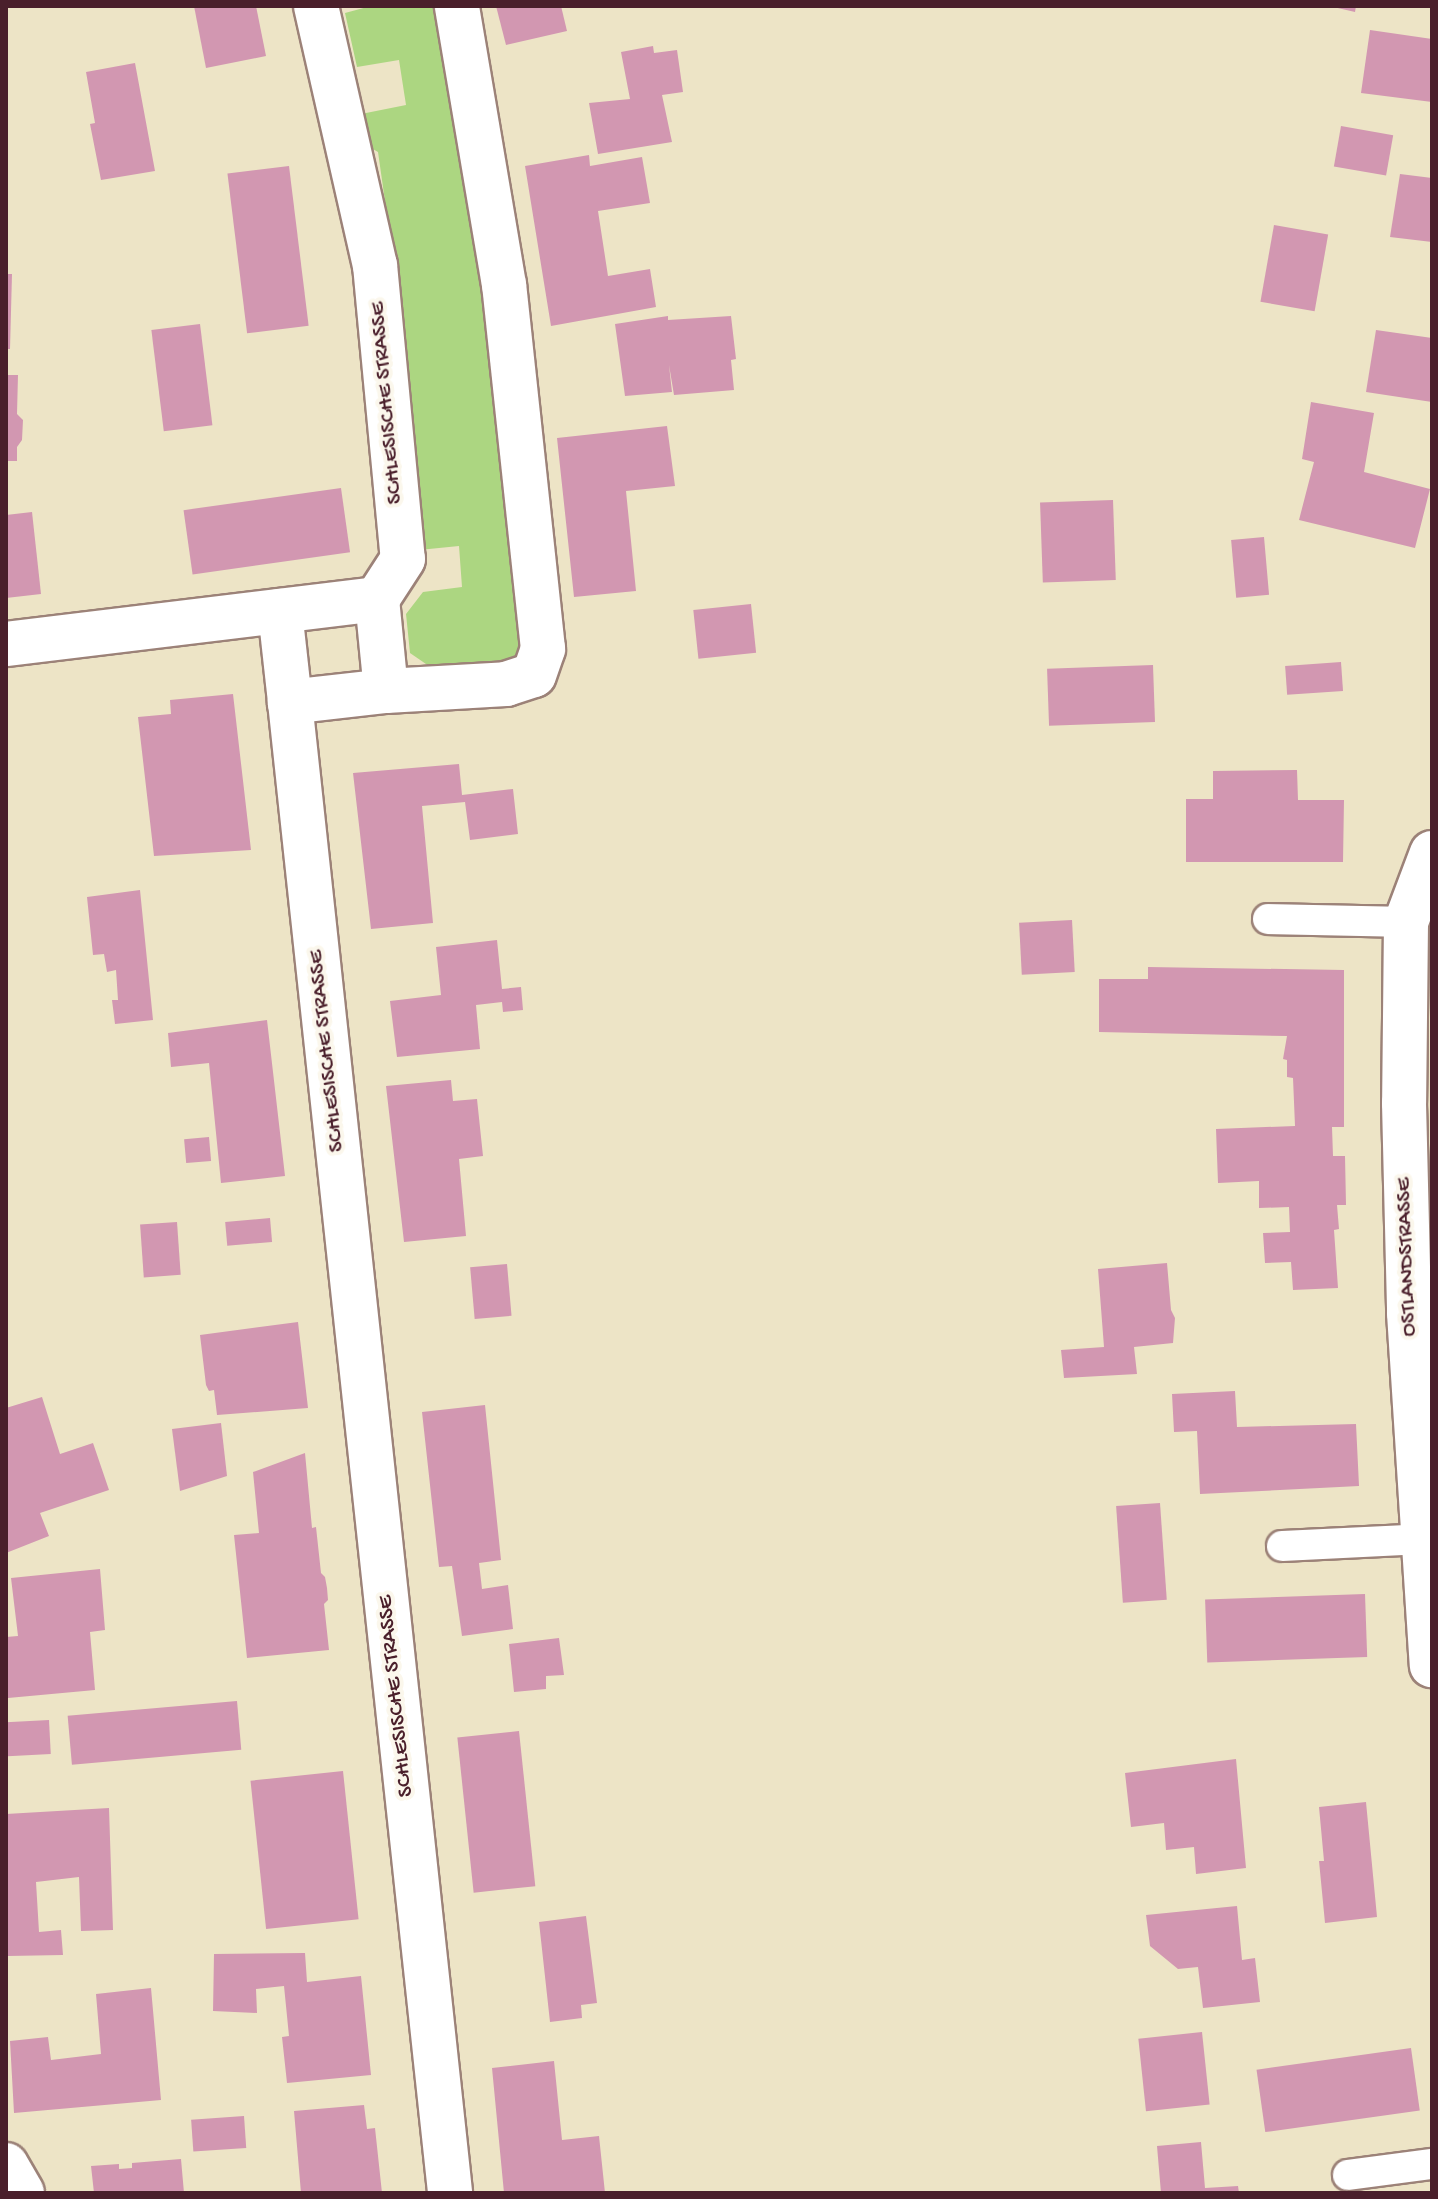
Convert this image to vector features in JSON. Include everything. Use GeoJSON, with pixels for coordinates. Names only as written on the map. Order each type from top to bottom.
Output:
{"type":"FeatureCollection","features":[{"type":"Feature","properties":{"kind":"street","name":"SCHLESISCHE STRASSE"},"geometry":{"type":"LineString","coordinates":[[316,6],[375,265],[403,559],[377,599]]}},
{"type":"Feature","properties":{"kind":"street"},"geometry":{"type":"LineString","coordinates":[[290,702],[386,691],[506,684],[534,675],[543,649],[504,285],[457,6]]}},
{"type":"Feature","properties":{"kind":"street"},"geometry":{"type":"LineString","coordinates":[[6,644],[377,599],[386,691]]}},
{"type":"Feature","properties":{"kind":"street","name":"SCHLESISCHE STRASSE"},"geometry":{"type":"LineString","coordinates":[[280,611],[450,2193]]}},
{"type":"Feature","properties":{"kind":"street","name":"OSTLANDSTRASSE"},"geometry":{"type":"LineString","coordinates":[[1432,853],[1406,922],[1404,1103],[1409,1313],[1432,1665]]}},
{"type":"Feature","properties":{"kind":"street"},"geometry":{"type":"LineString","coordinates":[[6,2165],[22,2193]]}},
{"type":"Feature","properties":{"kind":"lane"},"geometry":{"type":"LineString","coordinates":[[1268,919],[1406,922]]}},
{"type":"Feature","properties":{"kind":"lane"},"geometry":{"type":"LineString","coordinates":[[1282,1546],[1423,1539]]}},
{"type":"Feature","properties":{"kind":"lane"},"geometry":{"type":"LineString","coordinates":[[1348,2175],[1432,2164]]}},
{"type":"Feature","properties":{"kind":"green space"},"geometry":{"type":"Polygon","coordinates":[[[371,6],[439,6],[487,291],[524,651],[500,669],[442,675],[410,653],[406,614],[423,592],[462,587],[459,546],[419,550],[394,264],[378,152],[361,142],[356,115],[406,105],[399,60],[357,67],[345,13],[371,6]]]}},
{"type":"Feature","properties":{"kind":"building"},"geometry":{"type":"Polygon","coordinates":[[[194,6],[256,6],[266,56],[206,68],[194,6]]]}},
{"type":"Feature","properties":{"kind":"building"},"geometry":{"type":"Polygon","coordinates":[[[496,6],[561,6],[567,31],[506,45],[496,6]]]}},
{"type":"Feature","properties":{"kind":"building"},"geometry":{"type":"Polygon","coordinates":[[[1329,6],[1356,6],[1355,12],[1329,6]]]}},
{"type":"Feature","properties":{"kind":"building"},"geometry":{"type":"Polygon","coordinates":[[[1370,30],[1432,39],[1432,102],[1361,93],[1370,30]]]}},
{"type":"Feature","properties":{"kind":"building"},"geometry":{"type":"Polygon","coordinates":[[[653,46],[654,53],[677,50],[683,92],[662,95],[672,142],[598,154],[589,103],[630,99],[621,52],[653,46]]]}},
{"type":"Feature","properties":{"kind":"building"},"geometry":{"type":"Polygon","coordinates":[[[135,63],[155,171],[101,180],[90,124],[95,123],[86,72],[135,63]]]}},
{"type":"Feature","properties":{"kind":"building"},"geometry":{"type":"Polygon","coordinates":[[[1341,126],[1393,135],[1386,176],[1334,166],[1341,126]]]}},
{"type":"Feature","properties":{"kind":"building"},"geometry":{"type":"Polygon","coordinates":[[[589,155],[590,166],[642,157],[650,203],[598,211],[608,276],[650,269],[656,307],[551,326],[525,166],[589,155]]]}},
{"type":"Feature","properties":{"kind":"building"},"geometry":{"type":"Polygon","coordinates":[[[289,166],[309,326],[247,333],[227,174],[289,166]]]}},
{"type":"Feature","properties":{"kind":"building"},"geometry":{"type":"Polygon","coordinates":[[[1400,174],[1432,178],[1432,242],[1390,237],[1400,174]]]}},
{"type":"Feature","properties":{"kind":"building"},"geometry":{"type":"Polygon","coordinates":[[[1274,225],[1328,235],[1315,311],[1260,302],[1274,225]]]}},
{"type":"Feature","properties":{"kind":"building"},"geometry":{"type":"Polygon","coordinates":[[[6,274],[12,274],[10,349],[6,349],[6,274]]]}},
{"type":"Feature","properties":{"kind":"building"},"geometry":{"type":"Polygon","coordinates":[[[668,316],[668,320],[731,316],[736,359],[731,360],[734,390],[674,395],[669,365],[672,392],[625,396],[615,324],[668,316]]]}},
{"type":"Feature","properties":{"kind":"building"},"geometry":{"type":"Polygon","coordinates":[[[200,324],[212,425],[164,431],[151,330],[200,324]]]}},
{"type":"Feature","properties":{"kind":"building"},"geometry":{"type":"Polygon","coordinates":[[[1376,330],[1432,338],[1432,402],[1366,392],[1376,330]]]}},
{"type":"Feature","properties":{"kind":"building"},"geometry":{"type":"Polygon","coordinates":[[[6,375],[18,375],[17,414],[23,420],[17,461],[6,461],[6,375]]]}},
{"type":"Feature","properties":{"kind":"building"},"geometry":{"type":"Polygon","coordinates":[[[1311,402],[1374,413],[1364,472],[1430,489],[1415,548],[1299,520],[1314,462],[1302,459],[1311,402]]]}},
{"type":"Feature","properties":{"kind":"building"},"geometry":{"type":"Polygon","coordinates":[[[667,426],[675,486],[626,491],[636,591],[574,597],[557,438],[667,426]]]}},
{"type":"Feature","properties":{"kind":"building"},"geometry":{"type":"Polygon","coordinates":[[[341,488],[350,552],[193,574],[184,510],[341,488]]]}},
{"type":"Feature","properties":{"kind":"building"},"geometry":{"type":"Polygon","coordinates":[[[1113,500],[1116,580],[1043,582],[1040,503],[1113,500]]]}},
{"type":"Feature","properties":{"kind":"building"},"geometry":{"type":"Polygon","coordinates":[[[32,512],[41,594],[6,598],[6,515],[32,512]]]}},
{"type":"Feature","properties":{"kind":"building"},"geometry":{"type":"Polygon","coordinates":[[[1264,537],[1269,595],[1236,598],[1231,540],[1264,537]]]}},
{"type":"Feature","properties":{"kind":"building"},"geometry":{"type":"Polygon","coordinates":[[[751,604],[756,653],[698,659],[693,610],[751,604]]]}},
{"type":"Feature","properties":{"kind":"building"},"geometry":{"type":"Polygon","coordinates":[[[1341,662],[1343,691],[1287,695],[1285,666],[1341,662]]]}},
{"type":"Feature","properties":{"kind":"building"},"geometry":{"type":"Polygon","coordinates":[[[1153,665],[1155,722],[1049,726],[1047,669],[1153,665]]]}},
{"type":"Feature","properties":{"kind":"building"},"geometry":{"type":"Polygon","coordinates":[[[233,694],[251,850],[154,856],[138,717],[171,714],[170,700],[233,694]]]}},
{"type":"Feature","properties":{"kind":"building"},"geometry":{"type":"Polygon","coordinates":[[[459,764],[462,795],[513,789],[518,834],[470,840],[465,802],[422,806],[433,923],[371,929],[353,773],[459,764]]]}},
{"type":"Feature","properties":{"kind":"building"},"geometry":{"type":"Polygon","coordinates":[[[1297,770],[1298,800],[1344,800],[1343,862],[1186,862],[1186,799],[1213,799],[1213,771],[1297,770]]]}},
{"type":"Feature","properties":{"kind":"building"},"geometry":{"type":"Polygon","coordinates":[[[140,890],[153,1020],[115,1024],[112,1000],[118,1000],[116,970],[107,972],[104,954],[93,955],[87,897],[140,890]]]}},
{"type":"Feature","properties":{"kind":"building"},"geometry":{"type":"Polygon","coordinates":[[[1072,920],[1075,972],[1022,975],[1019,923],[1072,920]]]}},
{"type":"Feature","properties":{"kind":"building"},"geometry":{"type":"Polygon","coordinates":[[[497,940],[502,989],[521,987],[523,1010],[503,1012],[502,1002],[476,1005],[480,1049],[397,1057],[390,1001],[441,995],[436,947],[497,940]]]}},
{"type":"Feature","properties":{"kind":"building"},"geometry":{"type":"Polygon","coordinates":[[[1148,967],[1344,970],[1344,1127],[1332,1127],[1333,1156],[1345,1156],[1346,1205],[1337,1205],[1339,1229],[1334,1230],[1338,1288],[1293,1290],[1291,1262],[1265,1263],[1263,1233],[1290,1232],[1289,1207],[1259,1208],[1259,1181],[1218,1183],[1216,1129],[1295,1126],[1293,1078],[1287,1077],[1287,1060],[1283,1059],[1287,1036],[1099,1032],[1099,979],[1148,979],[1148,967]]]}},
{"type":"Feature","properties":{"kind":"building"},"geometry":{"type":"Polygon","coordinates":[[[267,1020],[285,1176],[221,1183],[209,1063],[171,1067],[168,1033],[267,1020]]]}},
{"type":"Feature","properties":{"kind":"building"},"geometry":{"type":"Polygon","coordinates":[[[451,1080],[453,1101],[477,1099],[483,1156],[459,1159],[466,1236],[404,1242],[386,1086],[451,1080]]]}},
{"type":"Feature","properties":{"kind":"building"},"geometry":{"type":"Polygon","coordinates":[[[209,1137],[211,1161],[186,1163],[184,1139],[209,1137]]]}},
{"type":"Feature","properties":{"kind":"building"},"geometry":{"type":"Polygon","coordinates":[[[270,1218],[272,1242],[227,1246],[225,1222],[270,1218]]]}},
{"type":"Feature","properties":{"kind":"building"},"geometry":{"type":"Polygon","coordinates":[[[177,1222],[181,1275],[144,1277],[140,1225],[177,1222]]]}},
{"type":"Feature","properties":{"kind":"building"},"geometry":{"type":"Polygon","coordinates":[[[1167,1263],[1171,1310],[1175,1318],[1173,1343],[1134,1347],[1137,1374],[1064,1378],[1061,1350],[1104,1347],[1098,1269],[1167,1263]]]}},
{"type":"Feature","properties":{"kind":"building"},"geometry":{"type":"Polygon","coordinates":[[[507,1264],[512,1316],[475,1319],[470,1267],[507,1264]]]}},
{"type":"Feature","properties":{"kind":"building"},"geometry":{"type":"Polygon","coordinates":[[[298,1322],[308,1408],[217,1415],[214,1390],[209,1391],[206,1385],[200,1335],[298,1322]]]}},
{"type":"Feature","properties":{"kind":"building"},"geometry":{"type":"Polygon","coordinates":[[[1235,1391],[1237,1427],[1356,1424],[1359,1486],[1200,1494],[1197,1431],[1174,1432],[1172,1394],[1235,1391]]]}},
{"type":"Feature","properties":{"kind":"building"},"geometry":{"type":"Polygon","coordinates":[[[42,1397],[60,1454],[93,1443],[109,1490],[40,1513],[49,1536],[6,1553],[6,1408],[42,1397]]]}},
{"type":"Feature","properties":{"kind":"building"},"geometry":{"type":"Polygon","coordinates":[[[485,1405],[501,1560],[479,1563],[482,1589],[508,1585],[513,1629],[462,1636],[452,1566],[439,1567],[422,1412],[485,1405]]]}},
{"type":"Feature","properties":{"kind":"building"},"geometry":{"type":"Polygon","coordinates":[[[221,1423],[227,1476],[180,1491],[172,1429],[221,1423]]]}},
{"type":"Feature","properties":{"kind":"building"},"geometry":{"type":"Polygon","coordinates":[[[305,1453],[312,1528],[316,1527],[321,1573],[327,1588],[328,1600],[324,1604],[329,1650],[247,1658],[234,1535],[259,1533],[253,1472],[305,1453]]]}},
{"type":"Feature","properties":{"kind":"building"},"geometry":{"type":"Polygon","coordinates":[[[1160,1503],[1167,1600],[1123,1603],[1116,1506],[1160,1503]]]}},
{"type":"Feature","properties":{"kind":"building"},"geometry":{"type":"Polygon","coordinates":[[[100,1569],[105,1630],[90,1632],[95,1690],[8,1698],[6,1637],[18,1636],[11,1578],[100,1569]]]}},
{"type":"Feature","properties":{"kind":"building"},"geometry":{"type":"Polygon","coordinates":[[[1365,1594],[1367,1657],[1207,1663],[1205,1600],[1365,1594]]]}},
{"type":"Feature","properties":{"kind":"building"},"geometry":{"type":"Polygon","coordinates":[[[559,1638],[564,1675],[546,1676],[546,1689],[514,1692],[509,1644],[559,1638]]]}},
{"type":"Feature","properties":{"kind":"building"},"geometry":{"type":"Polygon","coordinates":[[[237,1701],[241,1750],[72,1765],[68,1716],[237,1701]]]}},
{"type":"Feature","properties":{"kind":"building"},"geometry":{"type":"Polygon","coordinates":[[[49,1720],[51,1754],[8,1756],[6,1722],[49,1720]]]}},
{"type":"Feature","properties":{"kind":"building"},"geometry":{"type":"Polygon","coordinates":[[[519,1731],[535,1886],[474,1893],[457,1737],[519,1731]]]}},
{"type":"Feature","properties":{"kind":"building"},"geometry":{"type":"Polygon","coordinates":[[[1236,1759],[1246,1868],[1196,1874],[1194,1847],[1166,1850],[1164,1823],[1131,1827],[1125,1773],[1236,1759]]]}},
{"type":"Feature","properties":{"kind":"building"},"geometry":{"type":"Polygon","coordinates":[[[343,1771],[359,1919],[266,1929],[251,1781],[343,1771]]]}},
{"type":"Feature","properties":{"kind":"building"},"geometry":{"type":"Polygon","coordinates":[[[1366,1802],[1377,1917],[1325,1923],[1319,1861],[1324,1861],[1319,1807],[1366,1802]]]}},
{"type":"Feature","properties":{"kind":"building"},"geometry":{"type":"Polygon","coordinates":[[[109,1808],[113,1930],[81,1931],[79,1877],[36,1882],[39,1932],[61,1930],[63,1955],[8,1956],[6,1814],[109,1808]]]}},
{"type":"Feature","properties":{"kind":"building"},"geometry":{"type":"Polygon","coordinates":[[[1237,1906],[1242,1960],[1255,1958],[1260,2002],[1203,2008],[1198,1967],[1178,1969],[1150,1946],[1146,1915],[1237,1906]]]}},
{"type":"Feature","properties":{"kind":"building"},"geometry":{"type":"Polygon","coordinates":[[[586,1916],[597,2003],[581,2005],[582,2018],[550,2022],[539,1922],[586,1916]]]}},
{"type":"Feature","properties":{"kind":"building"},"geometry":{"type":"Polygon","coordinates":[[[305,1953],[307,1982],[361,1976],[371,2075],[287,2083],[282,2037],[289,2036],[284,1986],[256,1989],[257,2013],[213,2011],[214,1954],[305,1953]]]}},
{"type":"Feature","properties":{"kind":"building"},"geometry":{"type":"Polygon","coordinates":[[[151,1988],[161,2100],[14,2113],[10,2041],[48,2037],[51,2060],[101,2054],[96,1994],[151,1988]]]}},
{"type":"Feature","properties":{"kind":"building"},"geometry":{"type":"Polygon","coordinates":[[[1202,2032],[1210,2105],[1146,2111],[1138,2039],[1202,2032]]]}},
{"type":"Feature","properties":{"kind":"building"},"geometry":{"type":"Polygon","coordinates":[[[1411,2048],[1420,2110],[1265,2132],[1257,2070],[1411,2048]]]}},
{"type":"Feature","properties":{"kind":"building"},"geometry":{"type":"Polygon","coordinates":[[[554,2061],[562,2140],[599,2136],[605,2193],[504,2193],[492,2068],[554,2061]]]}},
{"type":"Feature","properties":{"kind":"building"},"geometry":{"type":"Polygon","coordinates":[[[364,2105],[367,2129],[375,2128],[382,2193],[301,2193],[294,2111],[364,2105]]]}},
{"type":"Feature","properties":{"kind":"building"},"geometry":{"type":"Polygon","coordinates":[[[244,2116],[246,2148],[193,2152],[191,2120],[244,2116]]]}},
{"type":"Feature","properties":{"kind":"building"},"geometry":{"type":"Polygon","coordinates":[[[1201,2142],[1205,2188],[1238,2186],[1239,2193],[1161,2193],[1157,2146],[1201,2142]]]}},
{"type":"Feature","properties":{"kind":"building"},"geometry":{"type":"Polygon","coordinates":[[[181,2159],[184,2193],[94,2193],[91,2166],[119,2164],[119,2169],[132,2168],[132,2163],[181,2159]]]}}]}
